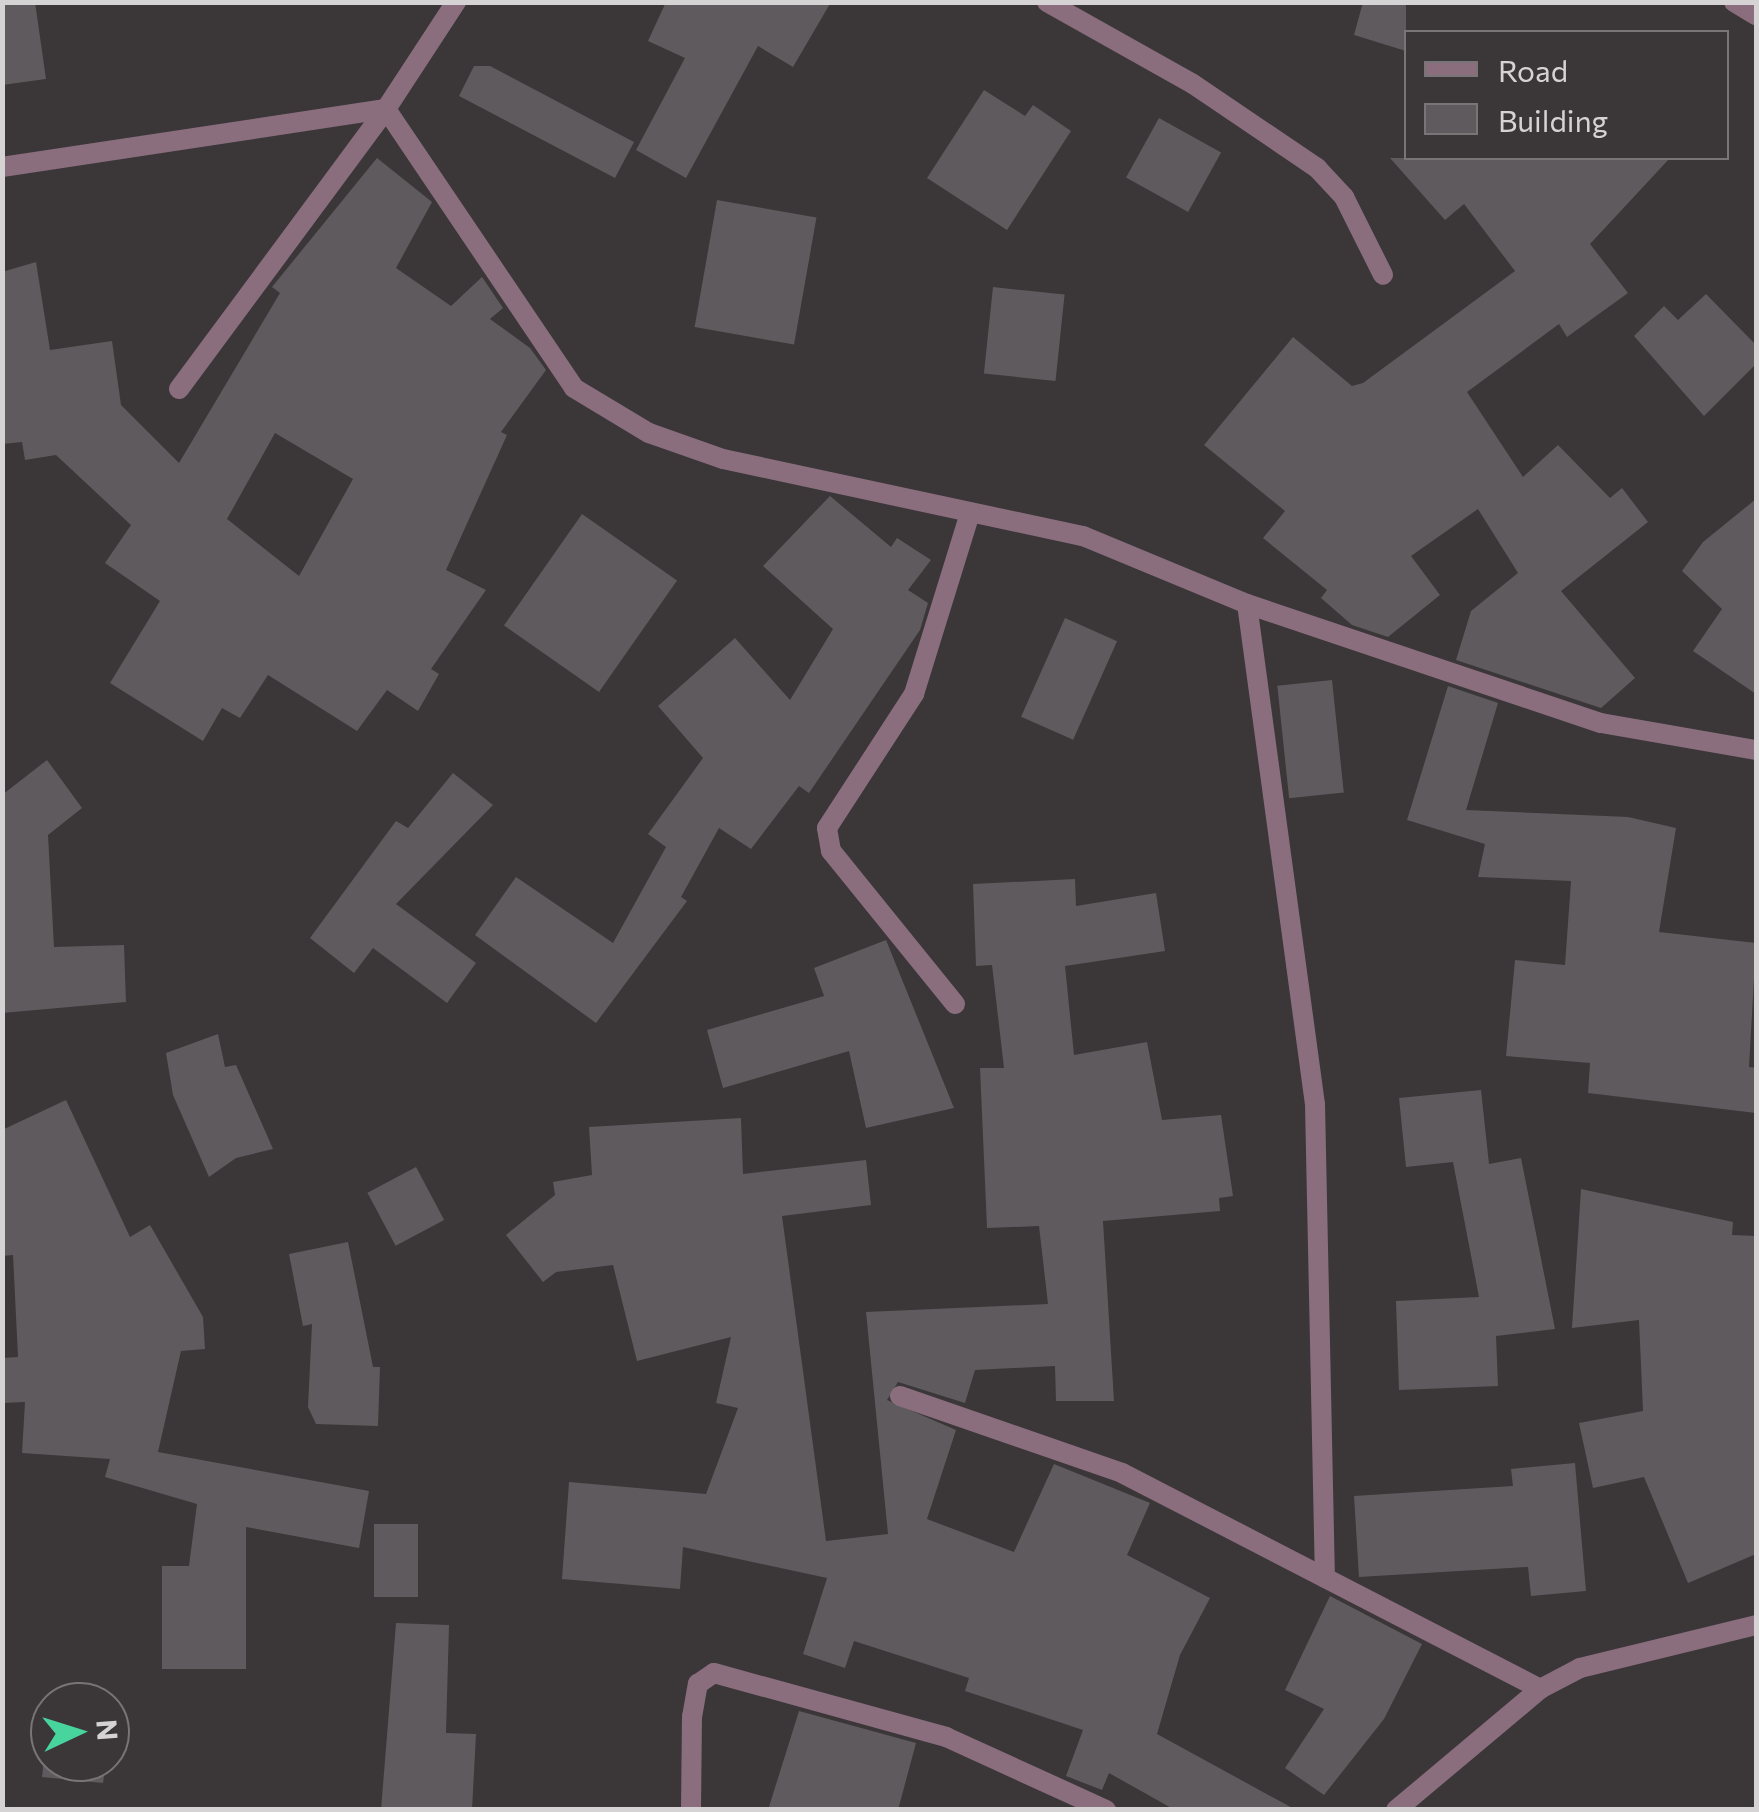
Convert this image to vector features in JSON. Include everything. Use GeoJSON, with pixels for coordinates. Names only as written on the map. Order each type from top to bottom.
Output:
{"type":"FeatureCollection","features":[{"type":"Feature","properties":{"kind":"street"},"geometry":{"type":"LineString","coordinates":[[179,389],[386,109],[456,2]]}},
{"type":"Feature","properties":{"kind":"street"},"geometry":{"type":"LineString","coordinates":[[1047,2],[1193,84],[1317,168],[1344,197],[1383,275]]}},
{"type":"Feature","properties":{"kind":"street"},"geometry":{"type":"LineString","coordinates":[[1734,2],[1756,15]]}},
{"type":"Feature","properties":{"kind":"street"},"geometry":{"type":"LineString","coordinates":[[2,167],[386,109]]}},
{"type":"Feature","properties":{"kind":"street"},"geometry":{"type":"LineString","coordinates":[[386,109],[574,388],[649,433],[723,459],[1083,536],[1248,604],[1602,723],[1756,750]]}},
{"type":"Feature","properties":{"kind":"street"},"geometry":{"type":"LineString","coordinates":[[955,1004],[830,851],[826,828],[914,694],[970,512]]}},
{"type":"Feature","properties":{"kind":"street"},"geometry":{"type":"LineString","coordinates":[[1248,604],[1315,1104],[1325,1578]]}},
{"type":"Feature","properties":{"kind":"street"},"geometry":{"type":"LineString","coordinates":[[900,1396],[1094,1460],[1540,1689]]}},
{"type":"Feature","properties":{"kind":"street"},"geometry":{"type":"LineString","coordinates":[[1396,1810],[1540,1689],[1580,1668],[1756,1625]]}},
{"type":"Feature","properties":{"kind":"street"},"geometry":{"type":"LineString","coordinates":[[690,1810],[698,1684],[714,1672],[946,1737],[1106,1810]]}},
{"type":"Feature","properties":{"kind":"building"},"geometry":{"type":"Polygon","coordinates":[[[2,2],[35,2],[46,79],[2,85],[2,2]]]}},
{"type":"Feature","properties":{"kind":"building"},"geometry":{"type":"Polygon","coordinates":[[[666,2],[831,2],[793,67],[758,46],[686,178],[636,150],[685,58],[648,41],[666,2]]]}},
{"type":"Feature","properties":{"kind":"building"},"geometry":{"type":"Polygon","coordinates":[[[1363,2],[1406,2],[1404,50],[1354,35],[1363,2]]]}},
{"type":"Feature","properties":{"kind":"building"},"geometry":{"type":"Polygon","coordinates":[[[474,66],[490,66],[634,142],[615,178],[459,96],[474,66]]]}},
{"type":"Feature","properties":{"kind":"building"},"geometry":{"type":"Polygon","coordinates":[[[984,90],[1025,116],[1033,105],[1071,131],[1007,230],[927,178],[984,90]]]}},
{"type":"Feature","properties":{"kind":"building"},"geometry":{"type":"Polygon","coordinates":[[[1159,118],[1221,152],[1188,212],[1126,177],[1159,118]]]}},
{"type":"Feature","properties":{"kind":"building"},"geometry":{"type":"Polygon","coordinates":[[[377,158],[432,202],[396,268],[451,306],[482,277],[503,308],[490,319],[530,348],[546,370],[501,432],[507,435],[446,570],[486,590],[431,669],[439,674],[418,711],[387,690],[357,731],[268,675],[240,718],[222,708],[203,741],[110,683],[160,601],[105,563],[131,525],[56,455],[25,460],[22,442],[2,444],[2,272],[36,262],[50,350],[112,341],[121,405],[179,463],[280,293],[272,287],[377,158]],[[275,433],[227,519],[299,576],[353,479],[275,433]]]}},
{"type":"Feature","properties":{"kind":"building"},"geometry":{"type":"Polygon","coordinates":[[[1390,158],[1668,160],[1590,244],[1628,293],[1567,337],[1559,324],[1467,392],[1523,477],[1558,445],[1610,498],[1622,488],[1648,522],[1561,591],[1635,678],[1601,708],[1456,660],[1471,611],[1518,573],[1478,509],[1411,556],[1440,595],[1388,637],[1352,625],[1321,598],[1327,590],[1263,538],[1285,511],[1204,445],[1293,337],[1352,386],[1363,383],[1515,271],[1464,204],[1445,220],[1390,158]]]}},
{"type":"Feature","properties":{"kind":"building"},"geometry":{"type":"Polygon","coordinates":[[[717,200],[816,218],[794,345],[695,327],[717,200]]]}},
{"type":"Feature","properties":{"kind":"building"},"geometry":{"type":"Polygon","coordinates":[[[993,287],[1065,295],[1056,381],[984,374],[993,287]]]}},
{"type":"Feature","properties":{"kind":"building"},"geometry":{"type":"Polygon","coordinates":[[[1706,294],[1756,345],[1756,364],[1704,416],[1634,336],[1664,306],[1678,320],[1706,294]]]}},
{"type":"Feature","properties":{"kind":"building"},"geometry":{"type":"Polygon","coordinates":[[[830,496],[891,547],[897,538],[931,560],[908,590],[928,603],[920,630],[809,793],[799,786],[751,849],[719,828],[681,897],[687,901],[596,1023],[475,935],[516,877],[613,943],[666,847],[648,834],[703,758],[658,706],[735,638],[790,700],[833,629],[763,566],[830,496]]]}},
{"type":"Feature","properties":{"kind":"building"},"geometry":{"type":"Polygon","coordinates":[[[1756,499],[1756,694],[1693,651],[1722,609],[1682,571],[1703,542],[1756,499]]]}},
{"type":"Feature","properties":{"kind":"building"},"geometry":{"type":"Polygon","coordinates":[[[582,514],[677,581],[599,692],[504,625],[582,514]]]}},
{"type":"Feature","properties":{"kind":"building"},"geometry":{"type":"Polygon","coordinates":[[[1065,618],[1117,641],[1073,740],[1021,717],[1065,618]]]}},
{"type":"Feature","properties":{"kind":"building"},"geometry":{"type":"Polygon","coordinates":[[[1332,680],[1344,792],[1289,798],[1277,686],[1332,680]]]}},
{"type":"Feature","properties":{"kind":"building"},"geometry":{"type":"Polygon","coordinates":[[[1448,686],[1498,703],[1466,810],[1628,817],[1676,828],[1659,932],[1756,943],[1749,1067],[1756,1068],[1756,1113],[1588,1093],[1590,1063],[1506,1056],[1515,960],[1565,965],[1571,881],[1478,877],[1485,844],[1407,820],[1448,686]]]}},
{"type":"Feature","properties":{"kind":"building"},"geometry":{"type":"Polygon","coordinates":[[[47,760],[82,808],[48,835],[54,947],[124,945],[126,1002],[2,1013],[2,795],[47,760]]]}},
{"type":"Feature","properties":{"kind":"building"},"geometry":{"type":"Polygon","coordinates":[[[453,773],[493,805],[396,904],[476,963],[447,1003],[373,948],[354,973],[310,938],[396,821],[408,828],[453,773]]]}},
{"type":"Feature","properties":{"kind":"building"},"geometry":{"type":"Polygon","coordinates":[[[1075,879],[1076,906],[1156,893],[1165,951],[1065,966],[1074,1055],[1147,1042],[1162,1120],[1221,1115],[1233,1196],[1219,1198],[1220,1211],[1103,1221],[1114,1401],[1056,1401],[1055,1366],[975,1370],[965,1403],[898,1382],[887,1400],[956,1430],[927,1519],[1014,1552],[1054,1464],[1150,1503],[1127,1555],[1210,1598],[1180,1655],[1157,1734],[1296,1810],[1175,1810],[1109,1773],[1102,1790],[1066,1776],[1083,1730],[965,1691],[969,1678],[854,1641],[845,1668],[803,1654],[827,1578],[683,1547],[680,1589],[562,1579],[569,1482],[706,1494],[738,1408],[716,1403],[731,1337],[637,1361],[613,1265],[556,1272],[543,1282],[506,1235],[555,1195],[553,1182],[592,1175],[589,1127],[741,1118],[743,1174],[866,1160],[871,1205],[782,1216],[826,1541],[888,1534],[866,1312],[1048,1304],[1039,1226],[987,1228],[980,1068],[1004,1068],[992,965],[976,966],[973,884],[1075,879]]]}},
{"type":"Feature","properties":{"kind":"building"},"geometry":{"type":"Polygon","coordinates":[[[886,940],[954,1108],[866,1128],[849,1051],[723,1088],[707,1030],[824,996],[814,968],[886,940]]]}},
{"type":"Feature","properties":{"kind":"building"},"geometry":{"type":"Polygon","coordinates":[[[218,1034],[225,1067],[236,1065],[273,1149],[236,1158],[209,1177],[173,1095],[166,1053],[218,1034]]]}},
{"type":"Feature","properties":{"kind":"building"},"geometry":{"type":"Polygon","coordinates":[[[1481,1090],[1489,1164],[1521,1158],[1555,1329],[1496,1336],[1498,1386],[1399,1390],[1396,1301],[1479,1297],[1453,1162],[1406,1167],[1399,1098],[1481,1090]]]}},
{"type":"Feature","properties":{"kind":"building"},"geometry":{"type":"Polygon","coordinates":[[[66,1100],[130,1237],[150,1225],[203,1317],[205,1349],[181,1351],[158,1452],[369,1491],[359,1548],[246,1527],[246,1669],[162,1669],[162,1566],[189,1566],[197,1504],[105,1477],[110,1459],[22,1453],[25,1402],[2,1403],[2,1358],[18,1357],[13,1255],[2,1256],[2,1130],[66,1100]]]}},
{"type":"Feature","properties":{"kind":"building"},"geometry":{"type":"Polygon","coordinates":[[[416,1167],[444,1220],[396,1246],[367,1193],[416,1167]]]}},
{"type":"Feature","properties":{"kind":"building"},"geometry":{"type":"Polygon","coordinates":[[[1581,1189],[1733,1222],[1732,1235],[1756,1236],[1756,1554],[1688,1583],[1644,1477],[1593,1488],[1579,1423],[1643,1411],[1639,1320],[1572,1328],[1581,1189]]]}},
{"type":"Feature","properties":{"kind":"building"},"geometry":{"type":"Polygon","coordinates":[[[348,1242],[373,1367],[380,1367],[378,1426],[316,1424],[308,1407],[312,1324],[303,1326],[289,1254],[348,1242]]]}},
{"type":"Feature","properties":{"kind":"building"},"geometry":{"type":"Polygon","coordinates":[[[1575,1463],[1586,1591],[1531,1596],[1528,1567],[1359,1577],[1354,1496],[1513,1486],[1511,1469],[1575,1463]]]}},
{"type":"Feature","properties":{"kind":"building"},"geometry":{"type":"Polygon","coordinates":[[[374,1524],[418,1524],[418,1597],[374,1597],[374,1524]]]}},
{"type":"Feature","properties":{"kind":"building"},"geometry":{"type":"Polygon","coordinates":[[[1330,1596],[1422,1644],[1384,1719],[1324,1795],[1285,1768],[1324,1709],[1285,1690],[1330,1596]]]}},
{"type":"Feature","properties":{"kind":"building"},"geometry":{"type":"Polygon","coordinates":[[[396,1623],[449,1625],[446,1733],[476,1734],[472,1810],[381,1810],[396,1623]]]}},
{"type":"Feature","properties":{"kind":"building"},"geometry":{"type":"Polygon","coordinates":[[[799,1711],[916,1743],[898,1810],[768,1810],[799,1711]]]}}]}
